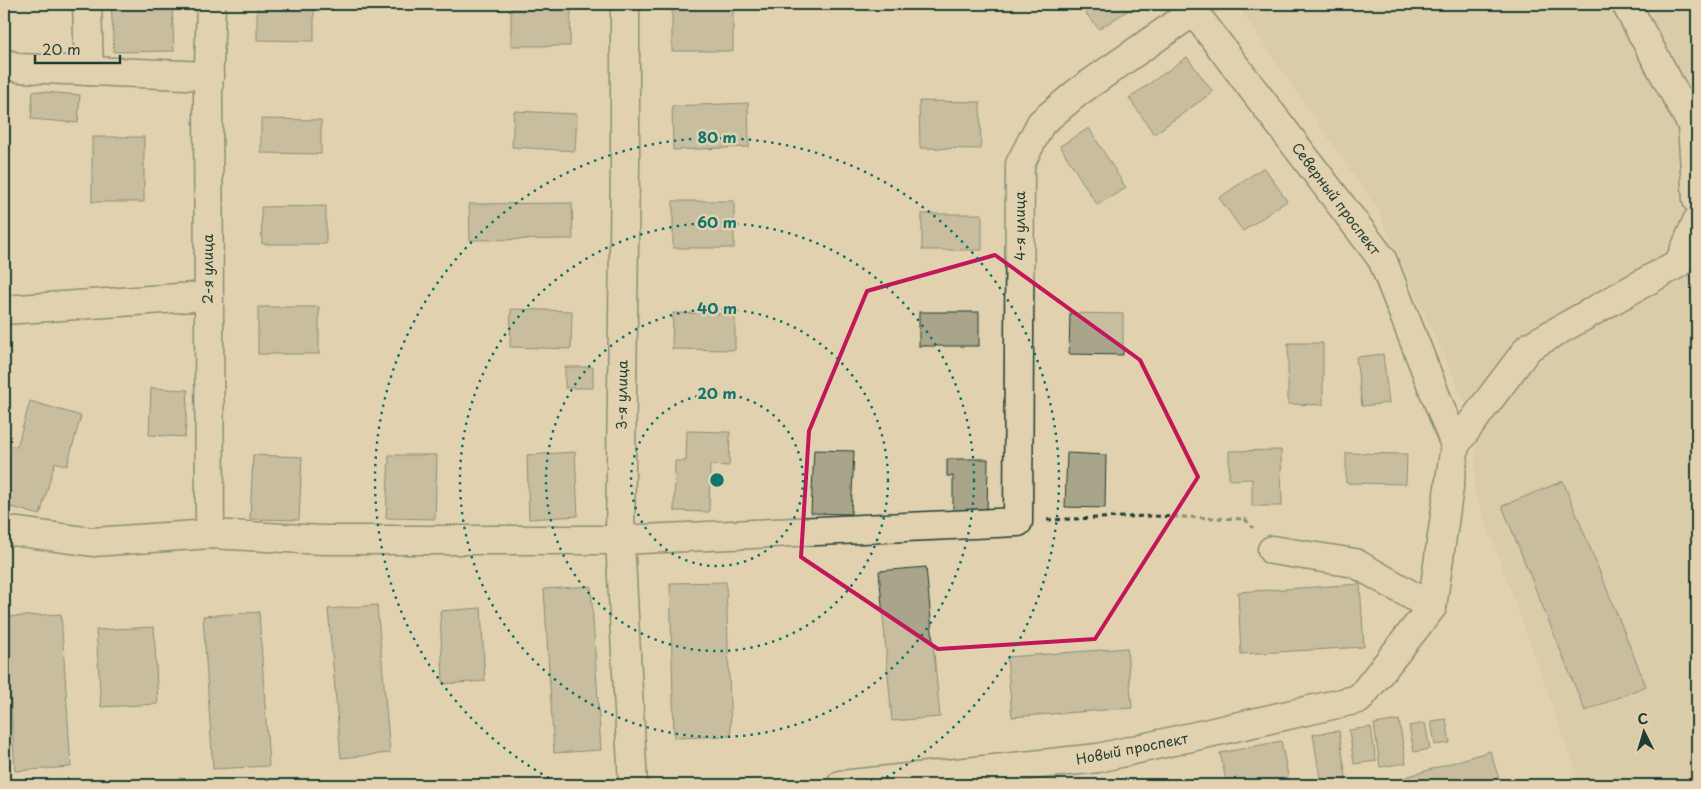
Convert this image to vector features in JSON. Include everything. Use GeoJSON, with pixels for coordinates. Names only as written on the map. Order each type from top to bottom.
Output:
{"type":"FeatureCollection","features":[{"type":"Feature","properties":{"kind":"street"},"geometry":{"type":"LineString","coordinates":[[87,4],[90,71]]}},
{"type":"Feature","properties":{"kind":"street","name":"2-я улица"},"geometry":{"type":"LineString","coordinates":[[210,4],[208,76],[210,534]]}},
{"type":"Feature","properties":{"kind":"street","name":"3-я улица"},"geometry":{"type":"LineString","coordinates":[[625,4],[625,167],[620,540],[633,785]]}},
{"type":"Feature","properties":{"kind":"street"},"geometry":{"type":"LineString","coordinates":[[1626,4],[1692,125],[1697,200]]}},
{"type":"Feature","properties":{"kind":"street","name":"Северный проспект"},"geometry":{"type":"LineString","coordinates":[[1190,8],[1382,259],[1455,445]]}},
{"type":"Feature","properties":{"kind":"street","name":"4-я улица"},"geometry":{"type":"LineString","coordinates":[[1018,522],[1020,164],[1041,123],[1078,92],[1190,8]]}},
{"type":"Feature","properties":{"kind":"street"},"geometry":{"type":"LineString","coordinates":[[4,63],[19,68],[208,76]]}},
{"type":"Feature","properties":{"kind":"street"},"geometry":{"type":"LineString","coordinates":[[1272,550],[1355,563],[1432,607],[1455,445],[1529,347],[1679,263],[1697,221]]}},
{"type":"Feature","properties":{"kind":"street"},"geometry":{"type":"LineString","coordinates":[[4,310],[208,296]]}},
{"type":"Feature","properties":{"kind":"street"},"geometry":{"type":"LineString","coordinates":[[4,530],[93,542],[210,534],[324,540],[620,540],[1018,522]]}},
{"type":"Feature","properties":{"kind":"street","name":"Новый проспект"},"geometry":{"type":"LineString","coordinates":[[841,785],[1098,758],[1359,699],[1432,607]]}},
{"type":"Feature","properties":{"kind":"path"},"geometry":{"type":"LineString","coordinates":[[1018,522],[1151,516],[1246,519],[1272,550]]}},
{"type":"Feature","properties":{"kind":"highlighted area"},"geometry":{"type":"Polygon","coordinates":[[[995,255],[1140,360],[1198,477],[1095,639],[938,649],[801,557],[809,431],[867,291],[995,255]]]}},
{"type":"Feature","properties":{"kind":"shaded area"},"geometry":{"type":"Polygon","coordinates":[[[1236,4],[1697,4],[1697,785],[1581,785],[1474,489],[1477,429],[1377,209],[1236,4]]]}},
{"type":"Feature","properties":{"kind":"building"},"geometry":{"type":"Polygon","coordinates":[[[111,4],[172,4],[174,51],[114,52],[111,4]]]}},
{"type":"Feature","properties":{"kind":"building"},"geometry":{"type":"Polygon","coordinates":[[[672,4],[733,4],[733,51],[672,51],[672,4]]]}},
{"type":"Feature","properties":{"kind":"building"},"geometry":{"type":"Polygon","coordinates":[[[1078,4],[1138,4],[1099,29],[1078,4]]]}},
{"type":"Feature","properties":{"kind":"building"},"geometry":{"type":"Polygon","coordinates":[[[257,7],[314,7],[314,41],[257,40],[257,7]]]}},
{"type":"Feature","properties":{"kind":"building"},"geometry":{"type":"Polygon","coordinates":[[[511,9],[571,10],[570,46],[511,46],[511,9]]]}},
{"type":"Feature","properties":{"kind":"building"},"geometry":{"type":"Polygon","coordinates":[[[1187,57],[1213,92],[1154,134],[1129,98],[1187,57]]]}},
{"type":"Feature","properties":{"kind":"building"},"geometry":{"type":"Polygon","coordinates":[[[33,91],[80,95],[78,123],[31,119],[33,91]]]}},
{"type":"Feature","properties":{"kind":"building"},"geometry":{"type":"Polygon","coordinates":[[[919,101],[980,102],[981,149],[920,148],[919,101]]]}},
{"type":"Feature","properties":{"kind":"building"},"geometry":{"type":"Polygon","coordinates":[[[748,103],[749,147],[673,150],[672,106],[748,103]]]}},
{"type":"Feature","properties":{"kind":"building"},"geometry":{"type":"Polygon","coordinates":[[[514,111],[577,114],[575,151],[512,147],[514,111]]]}},
{"type":"Feature","properties":{"kind":"building"},"geometry":{"type":"Polygon","coordinates":[[[261,119],[321,120],[321,154],[261,153],[261,119]]]}},
{"type":"Feature","properties":{"kind":"building"},"geometry":{"type":"Polygon","coordinates":[[[1089,128],[1126,188],[1097,205],[1060,146],[1089,128]]]}},
{"type":"Feature","properties":{"kind":"building"},"geometry":{"type":"Polygon","coordinates":[[[92,137],[144,137],[144,202],[92,202],[92,137]]]}},
{"type":"Feature","properties":{"kind":"building"},"geometry":{"type":"Polygon","coordinates":[[[1264,167],[1287,201],[1243,231],[1219,198],[1264,167]]]}},
{"type":"Feature","properties":{"kind":"building"},"geometry":{"type":"Polygon","coordinates":[[[673,201],[734,201],[734,248],[673,248],[673,201]]]}},
{"type":"Feature","properties":{"kind":"building"},"geometry":{"type":"Polygon","coordinates":[[[572,203],[573,239],[470,240],[469,204],[572,203]]]}},
{"type":"Feature","properties":{"kind":"building"},"geometry":{"type":"Polygon","coordinates":[[[326,206],[326,244],[262,244],[261,207],[326,206]]]}},
{"type":"Feature","properties":{"kind":"building"},"geometry":{"type":"Polygon","coordinates":[[[922,214],[982,214],[982,250],[922,250],[922,214]]]}},
{"type":"Feature","properties":{"kind":"building"},"geometry":{"type":"Polygon","coordinates":[[[258,307],[319,307],[319,354],[258,354],[258,307]]]}},
{"type":"Feature","properties":{"kind":"building"},"geometry":{"type":"Polygon","coordinates":[[[511,309],[572,311],[571,349],[510,347],[511,309]]]}},
{"type":"Feature","properties":{"kind":"building"},"geometry":{"type":"Polygon","coordinates":[[[919,312],[979,312],[979,346],[919,346],[919,312]]]}},
{"type":"Feature","properties":{"kind":"building"},"geometry":{"type":"Polygon","coordinates":[[[673,313],[735,314],[735,350],[672,349],[673,313]]]}},
{"type":"Feature","properties":{"kind":"building"},"geometry":{"type":"Polygon","coordinates":[[[1070,313],[1123,314],[1123,355],[1069,354],[1070,313]]]}},
{"type":"Feature","properties":{"kind":"building"},"geometry":{"type":"Polygon","coordinates":[[[1288,343],[1323,343],[1323,405],[1288,404],[1288,343]]]}},
{"type":"Feature","properties":{"kind":"building"},"geometry":{"type":"Polygon","coordinates":[[[1383,354],[1389,403],[1362,406],[1356,357],[1383,354]]]}},
{"type":"Feature","properties":{"kind":"building"},"geometry":{"type":"Polygon","coordinates":[[[565,367],[593,367],[593,388],[565,388],[565,367]]]}},
{"type":"Feature","properties":{"kind":"building"},"geometry":{"type":"Polygon","coordinates":[[[151,388],[188,390],[185,437],[149,435],[151,388]]]}},
{"type":"Feature","properties":{"kind":"building"},"geometry":{"type":"Polygon","coordinates":[[[30,401],[81,416],[67,466],[55,462],[40,515],[4,505],[5,444],[17,447],[30,401]]]}},
{"type":"Feature","properties":{"kind":"building"},"geometry":{"type":"Polygon","coordinates":[[[687,431],[730,432],[729,466],[710,465],[709,512],[674,511],[675,461],[686,461],[687,431]]]}},
{"type":"Feature","properties":{"kind":"building"},"geometry":{"type":"Polygon","coordinates":[[[814,450],[854,451],[851,514],[811,513],[814,450]]]}},
{"type":"Feature","properties":{"kind":"building"},"geometry":{"type":"Polygon","coordinates":[[[1281,450],[1282,506],[1252,506],[1252,479],[1229,480],[1229,451],[1281,450]]]}},
{"type":"Feature","properties":{"kind":"building"},"geometry":{"type":"Polygon","coordinates":[[[575,452],[578,516],[529,519],[527,455],[575,452]]]}},
{"type":"Feature","properties":{"kind":"building"},"geometry":{"type":"Polygon","coordinates":[[[1067,453],[1106,455],[1105,508],[1065,507],[1067,453]]]}},
{"type":"Feature","properties":{"kind":"building"},"geometry":{"type":"Polygon","coordinates":[[[1346,453],[1407,454],[1406,484],[1346,483],[1346,453]]]}},
{"type":"Feature","properties":{"kind":"building"},"geometry":{"type":"Polygon","coordinates":[[[253,455],[302,457],[299,520],[250,519],[253,455]]]}},
{"type":"Feature","properties":{"kind":"building"},"geometry":{"type":"Polygon","coordinates":[[[389,455],[437,455],[435,519],[386,518],[389,455]]]}},
{"type":"Feature","properties":{"kind":"building"},"geometry":{"type":"Polygon","coordinates":[[[947,459],[988,459],[987,514],[953,513],[953,476],[947,476],[947,459]]]}},
{"type":"Feature","properties":{"kind":"building"},"geometry":{"type":"Polygon","coordinates":[[[1563,481],[1646,686],[1585,711],[1502,506],[1563,481]]]}},
{"type":"Feature","properties":{"kind":"building"},"geometry":{"type":"Polygon","coordinates":[[[926,567],[940,717],[892,721],[879,571],[926,567]]]}},
{"type":"Feature","properties":{"kind":"building"},"geometry":{"type":"Polygon","coordinates":[[[726,582],[731,736],[674,738],[670,583],[726,582]]]}},
{"type":"Feature","properties":{"kind":"building"},"geometry":{"type":"Polygon","coordinates":[[[1360,584],[1364,647],[1241,654],[1238,592],[1360,584]]]}},
{"type":"Feature","properties":{"kind":"building"},"geometry":{"type":"Polygon","coordinates":[[[591,586],[601,750],[554,753],[544,589],[591,586]]]}},
{"type":"Feature","properties":{"kind":"building"},"geometry":{"type":"Polygon","coordinates":[[[377,605],[390,753],[341,758],[328,609],[377,605]]]}},
{"type":"Feature","properties":{"kind":"building"},"geometry":{"type":"Polygon","coordinates":[[[481,608],[485,681],[443,684],[440,611],[481,608]]]}},
{"type":"Feature","properties":{"kind":"building"},"geometry":{"type":"Polygon","coordinates":[[[259,612],[269,766],[213,769],[203,616],[259,612]]]}},
{"type":"Feature","properties":{"kind":"building"},"geometry":{"type":"Polygon","coordinates":[[[61,614],[71,767],[15,771],[5,617],[61,614]]]}},
{"type":"Feature","properties":{"kind":"building"},"geometry":{"type":"Polygon","coordinates":[[[154,627],[158,704],[101,707],[96,630],[154,627]]]}},
{"type":"Feature","properties":{"kind":"building"},"geometry":{"type":"Polygon","coordinates":[[[1127,648],[1132,708],[1012,717],[1007,657],[1127,648]]]}},
{"type":"Feature","properties":{"kind":"building"},"geometry":{"type":"Polygon","coordinates":[[[1446,719],[1450,743],[1435,745],[1431,721],[1446,719]]]}},
{"type":"Feature","properties":{"kind":"building"},"geometry":{"type":"Polygon","coordinates":[[[1399,720],[1406,763],[1380,767],[1374,724],[1399,720]]]}},
{"type":"Feature","properties":{"kind":"building"},"geometry":{"type":"Polygon","coordinates":[[[1425,723],[1430,749],[1414,752],[1409,726],[1425,723]]]}},
{"type":"Feature","properties":{"kind":"building"},"geometry":{"type":"Polygon","coordinates":[[[1371,727],[1376,761],[1354,764],[1349,730],[1371,727]]]}},
{"type":"Feature","properties":{"kind":"building"},"geometry":{"type":"Polygon","coordinates":[[[1339,731],[1347,784],[1321,785],[1313,734],[1339,731]]]}},
{"type":"Feature","properties":{"kind":"building"},"geometry":{"type":"Polygon","coordinates":[[[1281,741],[1290,785],[1227,785],[1220,753],[1281,741]]]}},
{"type":"Feature","properties":{"kind":"building"},"geometry":{"type":"Polygon","coordinates":[[[1490,751],[1501,785],[1380,785],[1490,751]]]}}]}
